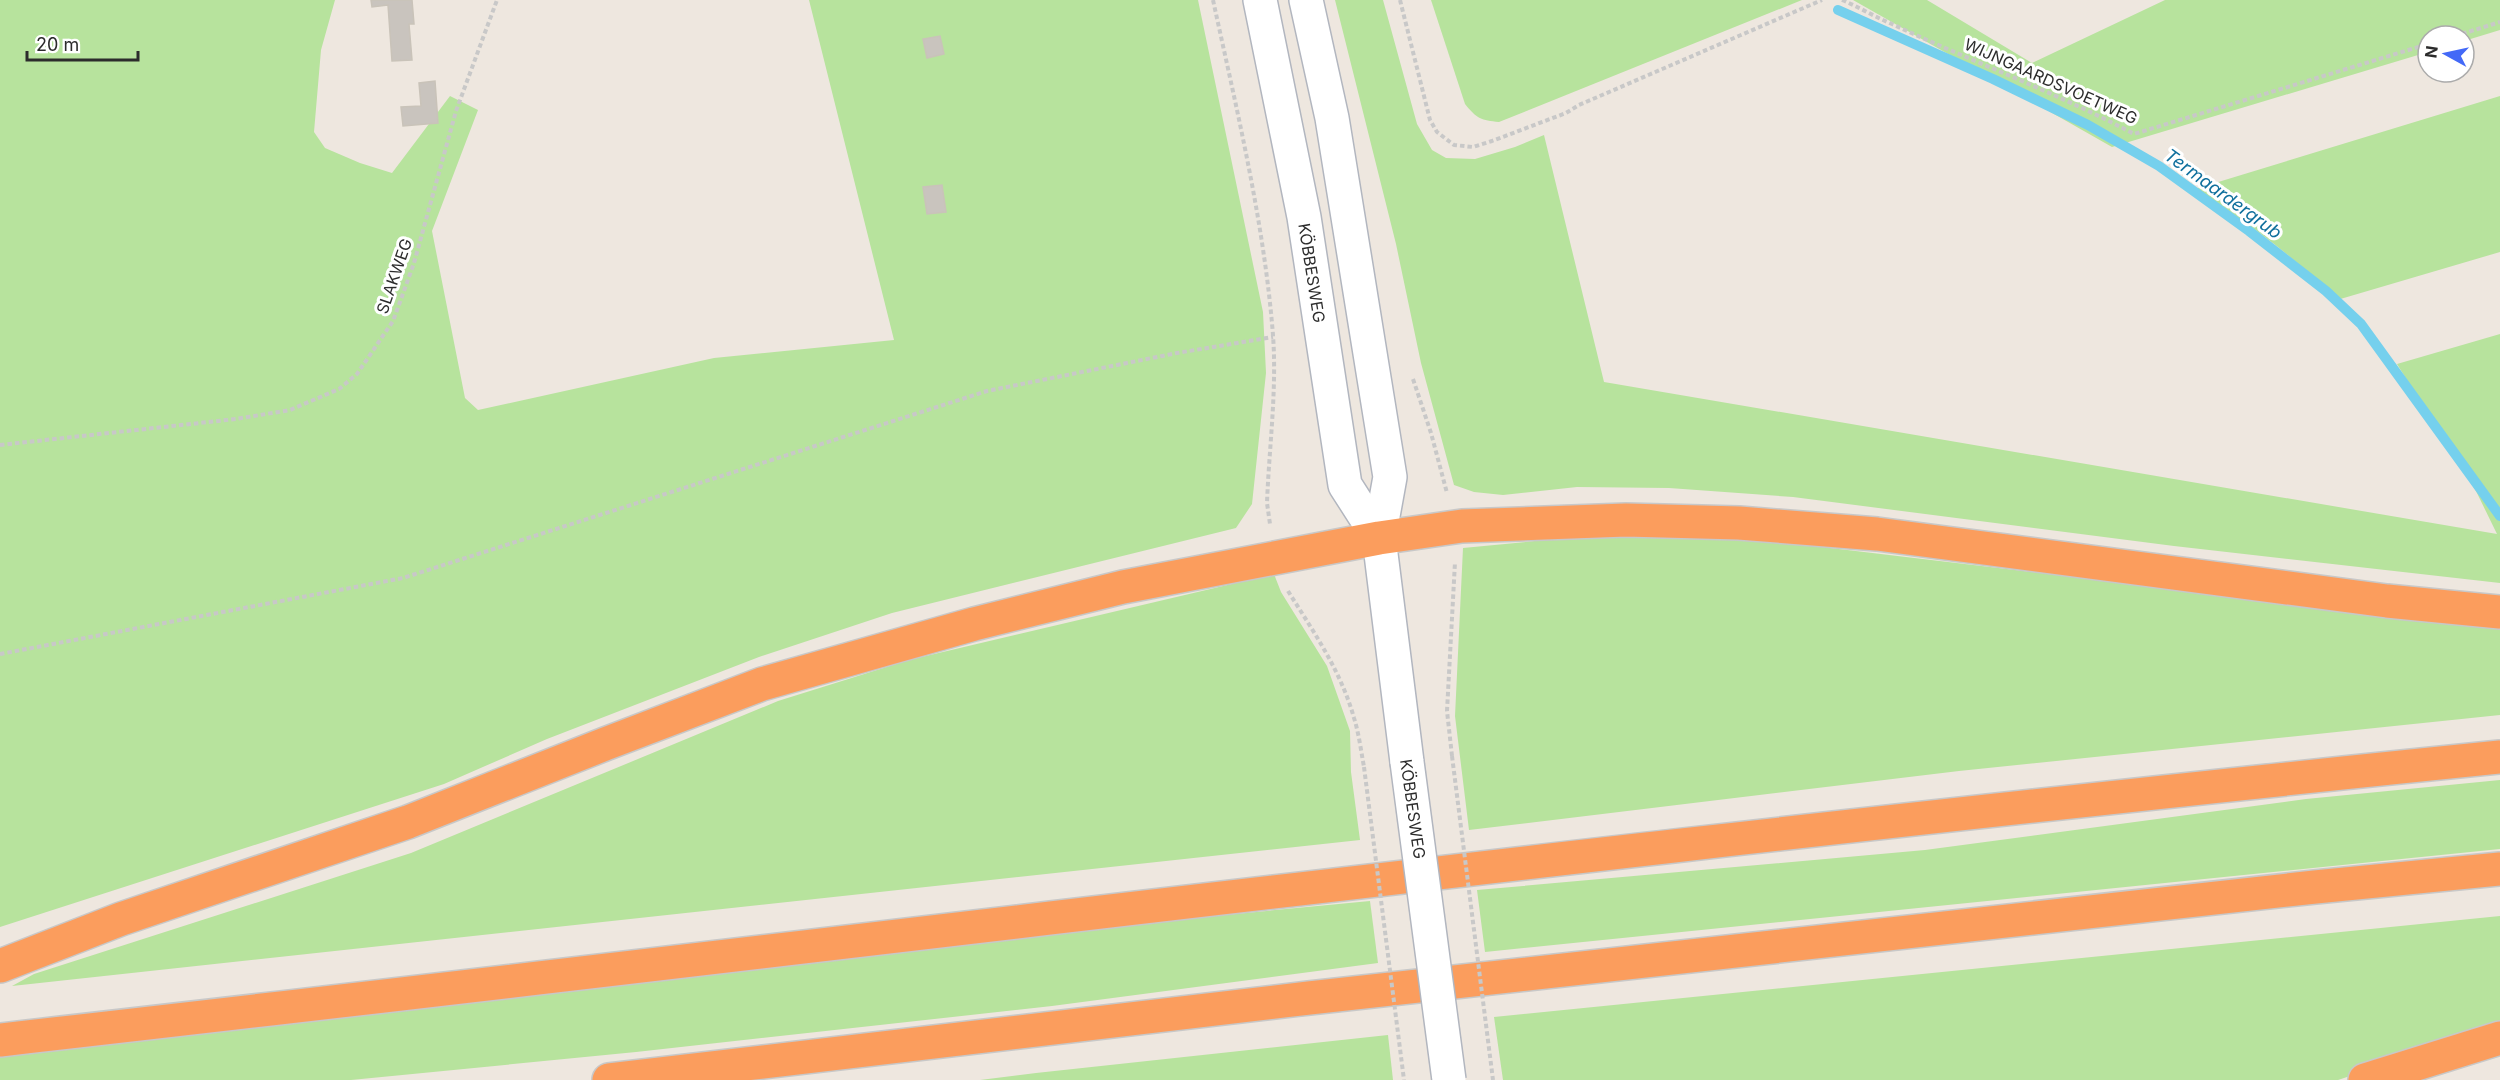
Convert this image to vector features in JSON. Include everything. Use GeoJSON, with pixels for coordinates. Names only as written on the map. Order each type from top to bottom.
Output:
{"type":"FeatureCollection","features":[{"type":"Feature","properties":{"kind":"highway"},"geometry":{"type":"LineString","coordinates":[[0,966],[121,920],[408,822],[762,684],[974,624],[1123,587],[1379,538],[1462,526],[1626,520],[1739,523],[1877,534],[2387,601],[2500,612]]}},
{"type":"Feature","properties":{"kind":"highway"},"geometry":{"type":"LineString","coordinates":[[0,1040],[545,979],[1318,886],[2500,757]]}},
{"type":"Feature","properties":{"kind":"highway"},"geometry":{"type":"LineString","coordinates":[[609,1080],[1333,995],[2303,888],[2500,869]]}},
{"type":"Feature","properties":{"kind":"highway"},"geometry":{"type":"LineString","coordinates":[[2365,1080],[2500,1038]]}},
{"type":"Feature","properties":{"kind":"main road","name":"KÖBBESWEG"},"geometry":{"type":"LineString","coordinates":[[1260,0],[1304,217],[1345,485],[1379,538]]}},
{"type":"Feature","properties":{"kind":"main road","name":"KÖBBESWEG"},"geometry":{"type":"LineString","coordinates":[[1306,0],[1334,129],[1390,477],[1379,538],[1449,1080]]}},
{"type":"Feature","properties":{"kind":"path","name":"SLAKWEG"},"geometry":{"type":"LineString","coordinates":[[0,445],[236,419],[290,410],[339,389],[357,374],[393,321],[414,263],[456,111],[497,0]]}},
{"type":"Feature","properties":{"kind":"path"},"geometry":{"type":"LineString","coordinates":[[0,654],[403,578],[987,391],[1177,353],[1273,337],[1264,252],[1247,156],[1213,0]]}},
{"type":"Feature","properties":{"kind":"path"},"geometry":{"type":"LineString","coordinates":[[1400,0],[1430,120],[1437,132],[1454,145],[1473,147],[1566,113],[1579,105],[1822,0]]}},
{"type":"Feature","properties":{"kind":"path","name":"WIJNGAARDSVOETWEG"},"geometry":{"type":"LineString","coordinates":[[1842,0],[1892,24],[2022,79],[2134,134],[2416,48]]}},
{"type":"Feature","properties":{"kind":"path"},"geometry":{"type":"LineString","coordinates":[[2476,29],[2500,22]]}},
{"type":"Feature","properties":{"kind":"path"},"geometry":{"type":"LineString","coordinates":[[1452,756],[1493,1080]]}},
{"type":"Feature","properties":{"kind":"path"},"geometry":{"type":"LineString","coordinates":[[1364,767],[1404,1080]]}},
{"type":"Feature","properties":{"kind":"green space"},"geometry":{"type":"Polygon","coordinates":[[[0,0],[335,0],[321,50],[314,132],[325,148],[360,163],[392,173],[450,96],[478,110],[432,231],[465,398],[478,410],[714,358],[894,340],[809,0],[1198,0],[1263,312],[1266,373],[1252,504],[1236,528],[892,613],[759,657],[547,739],[444,784],[0,927],[0,0]]]}},
{"type":"Feature","properties":{"kind":"green space"},"geometry":{"type":"Polygon","coordinates":[[[1335,0],[1383,0],[1417,124],[1432,150],[1446,158],[1475,159],[1515,147],[1544,135],[1604,382],[2497,534],[2476,491],[2397,364],[2500,334],[2500,583],[2174,546],[1793,497],[1669,488],[1577,487],[1503,495],[1474,492],[1454,485],[1421,363],[1396,244],[1335,0]]]}},
{"type":"Feature","properties":{"kind":"green space"},"geometry":{"type":"Polygon","coordinates":[[[1431,0],[1802,0],[1499,122],[1480,118],[1465,104],[1431,0]]]}},
{"type":"Feature","properties":{"kind":"green space"},"geometry":{"type":"Polygon","coordinates":[[[1853,0],[1927,0],[2032,63],[2165,0],[2500,0],[2500,30],[2476,37],[2476,24],[2416,24],[2416,56],[2112,147],[1853,0]]]}},
{"type":"Feature","properties":{"kind":"green space"},"geometry":{"type":"Polygon","coordinates":[[[2500,96],[2500,252],[2337,300],[2269,240],[2231,213],[2192,190],[2500,96]]]}},
{"type":"Feature","properties":{"kind":"green space"},"geometry":{"type":"Polygon","coordinates":[[[1608,534],[1746,538],[2199,592],[2500,621],[2500,715],[1959,771],[1469,830],[1455,716],[1463,548],[1608,534]]]}},
{"type":"Feature","properties":{"kind":"green space"},"geometry":{"type":"Polygon","coordinates":[[[1274,574],[1281,592],[1327,666],[1350,731],[1351,772],[1360,840],[12,986],[34,974],[411,853],[778,701],[909,660],[1274,574]]]}},
{"type":"Feature","properties":{"kind":"green space"},"geometry":{"type":"Polygon","coordinates":[[[2500,780],[2500,849],[1485,952],[1477,890],[1925,850],[2306,799],[2500,780]]]}},
{"type":"Feature","properties":{"kind":"green space"},"geometry":{"type":"Polygon","coordinates":[[[1370,901],[1378,963],[1052,1006],[636,1052],[351,1080],[0,1080],[0,1054],[1016,935],[1370,901]]]}},
{"type":"Feature","properties":{"kind":"green space"},"geometry":{"type":"Polygon","coordinates":[[[2500,916],[2500,1026],[2338,1080],[1503,1080],[1494,1017],[2500,916]]]}},
{"type":"Feature","properties":{"kind":"green space"},"geometry":{"type":"Polygon","coordinates":[[[1388,1035],[1393,1080],[980,1080],[1036,1073],[1388,1035]]]}},
{"type":"Feature","properties":{"kind":"building"},"geometry":{"type":"Polygon","coordinates":[[[371,0],[412,0],[414,24],[409,24],[412,60],[392,61],[388,5],[372,7],[371,0]]]}},
{"type":"Feature","properties":{"kind":"building"},"geometry":{"type":"Polygon","coordinates":[[[940,36],[944,54],[927,58],[923,39],[940,36]]]}},
{"type":"Feature","properties":{"kind":"building"},"geometry":{"type":"Polygon","coordinates":[[[435,81],[438,123],[403,126],[401,107],[421,106],[419,83],[435,81]]]}},
{"type":"Feature","properties":{"kind":"building"},"geometry":{"type":"Polygon","coordinates":[[[942,185],[946,212],[927,214],[923,187],[942,185]]]}},
{"type":"Feature","properties":{"kind":"waterway","name":"Termaardergrub"},"geometry":{"type":"LineString","coordinates":[[1838,10],[1993,79],[2088,125],[2159,166],[2249,231],[2326,291],[2361,324],[2500,516]]}}]}
